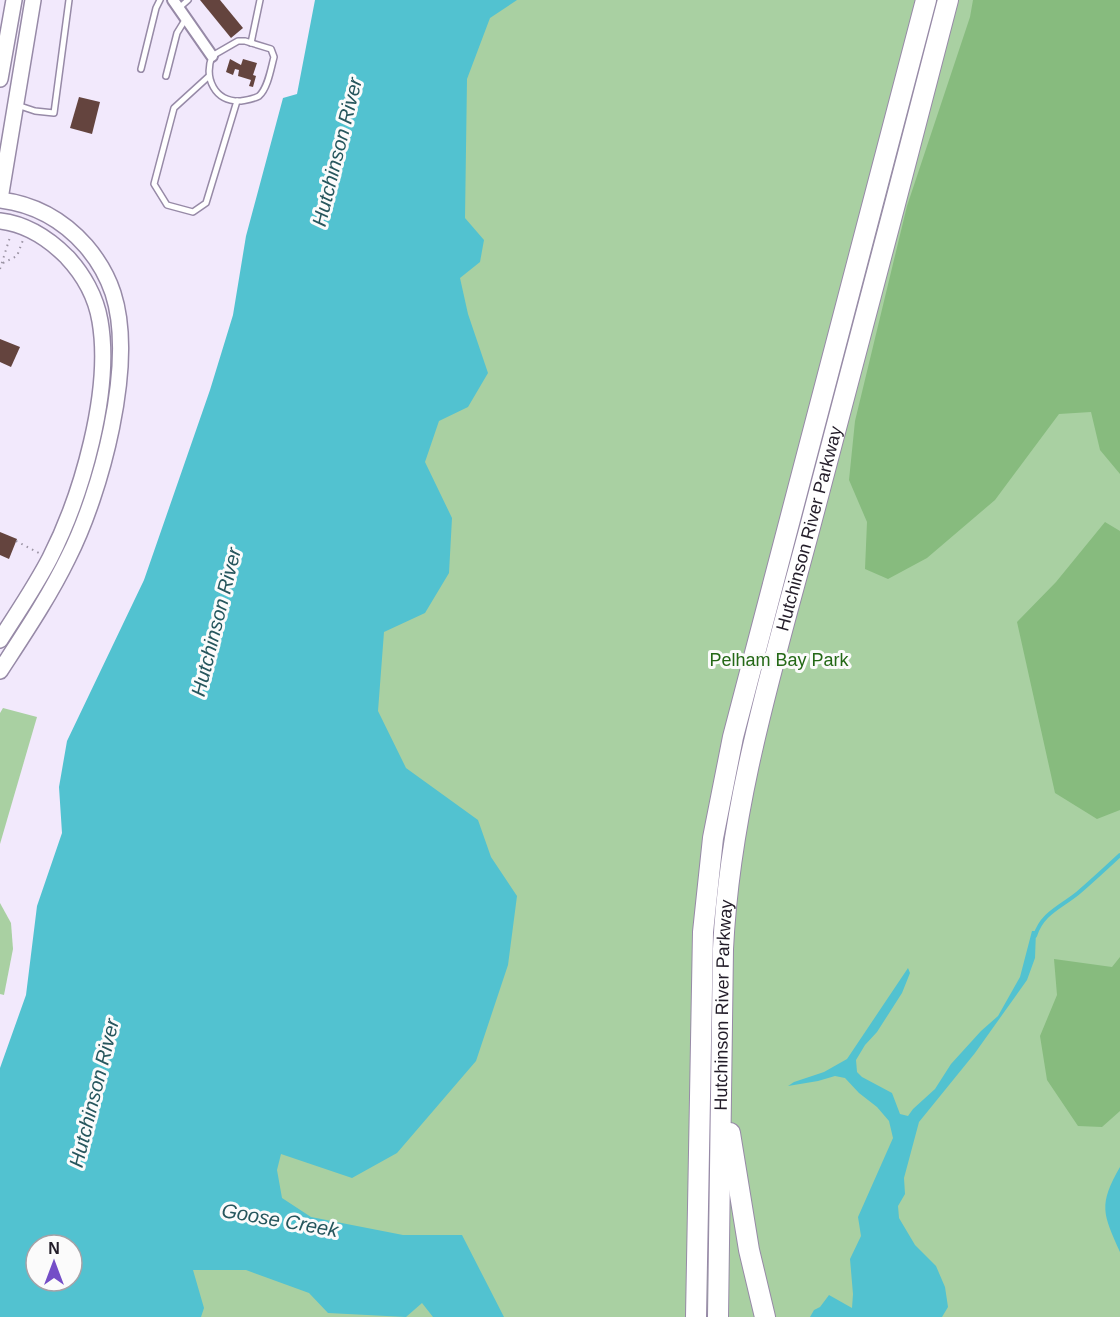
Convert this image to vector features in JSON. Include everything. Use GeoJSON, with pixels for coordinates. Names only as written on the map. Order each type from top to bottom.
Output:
{"type":"FeatureCollection","features":[{"type":"Feature","properties":{"kind":"highway","name":"Hutchinson River Parkway"},"geometry":{"type":"LineString","coordinates":[[696,1317],[702,953],[718,806],[738,717],[926,0]]}},
{"type":"Feature","properties":{"kind":"highway","name":"Hutchinson River Parkway"},"geometry":{"type":"LineString","coordinates":[[718,1317],[722,990],[726,911],[736,831],[764,700],[948,0]]}},
{"type":"Feature","properties":{"kind":"highway"},"geometry":{"type":"LineString","coordinates":[[721,1086],[749,1250],[765,1317]]}},
{"type":"Feature","properties":{"kind":"main road"},"geometry":{"type":"LineString","coordinates":[[0,79],[6,16],[14,0]]}},
{"type":"Feature","properties":{"kind":"main road"},"geometry":{"type":"LineString","coordinates":[[0,670],[53,588],[81,530],[97,486],[107,448],[114,408],[119,353],[117,309],[113,293],[105,273],[93,254],[68,229],[39,210],[17,202],[0,200],[33,0]]}},
{"type":"Feature","properties":{"kind":"main road"},"geometry":{"type":"LineString","coordinates":[[0,221],[27,228],[60,250],[75,265],[89,290],[99,319],[102,342],[102,363],[94,429],[74,501],[50,558],[0,640]]}},
{"type":"Feature","properties":{"kind":"street"},"geometry":{"type":"LineString","coordinates":[[176,4],[212,56]]}},
{"type":"Feature","properties":{"kind":"lane"},"geometry":{"type":"LineString","coordinates":[[16,104],[34,111],[54,113],[69,0]]}},
{"type":"Feature","properties":{"kind":"lane"},"geometry":{"type":"LineString","coordinates":[[141,69],[160,0]]}},
{"type":"Feature","properties":{"kind":"lane"},"geometry":{"type":"LineString","coordinates":[[176,4],[188,0]]}},
{"type":"Feature","properties":{"kind":"lane"},"geometry":{"type":"LineString","coordinates":[[251,43],[260,0]]}},
{"type":"Feature","properties":{"kind":"lane"},"geometry":{"type":"LineString","coordinates":[[166,76],[177,33],[186,18]]}},
{"type":"Feature","properties":{"kind":"lane"},"geometry":{"type":"LineString","coordinates":[[238,42],[251,43],[271,49],[274,57],[264,89],[259,96],[237,101],[216,93],[208,76],[208,66],[212,56],[238,42]]}},
{"type":"Feature","properties":{"kind":"lane"},"geometry":{"type":"LineString","coordinates":[[208,76],[174,108],[154,184],[167,205],[193,212],[206,203],[237,101]]}},
{"type":"Feature","properties":{"kind":"path"},"geometry":{"type":"LineString","coordinates":[[0,269],[11,235]]}},
{"type":"Feature","properties":{"kind":"path"},"geometry":{"type":"LineString","coordinates":[[3,263],[17,256]]}},
{"type":"Feature","properties":{"kind":"path"},"geometry":{"type":"LineString","coordinates":[[16,541],[50,558]]}},
{"type":"Feature","properties":{"kind":"green space","name":"Pelham Bay Park"},"geometry":{"type":"Polygon","coordinates":[[[463,0],[1120,0],[1120,1317],[477,1317],[265,1231],[463,0]]]}},
{"type":"Feature","properties":{"kind":"green space"},"geometry":{"type":"Polygon","coordinates":[[[973,0],[1120,0],[1120,474],[1100,450],[1091,412],[1059,414],[995,500],[927,558],[888,579],[865,569],[867,522],[849,480],[855,421],[907,206],[970,17],[973,0]]]}},
{"type":"Feature","properties":{"kind":"green space"},"geometry":{"type":"Polygon","coordinates":[[[1105,522],[1120,531],[1120,810],[1097,819],[1055,793],[1017,622],[1056,582],[1105,522]]]}},
{"type":"Feature","properties":{"kind":"green space"},"geometry":{"type":"Polygon","coordinates":[[[3,708],[37,717],[0,844],[0,713],[3,708]]]}},
{"type":"Feature","properties":{"kind":"green space"},"geometry":{"type":"Polygon","coordinates":[[[0,903],[11,923],[13,949],[4,995],[0,994],[0,903]]]}},
{"type":"Feature","properties":{"kind":"green space"},"geometry":{"type":"Polygon","coordinates":[[[1120,957],[1120,1111],[1102,1127],[1078,1126],[1047,1080],[1040,1036],[1057,995],[1054,959],[1112,967],[1120,957]]]}},
{"type":"Feature","properties":{"kind":"green space"},"geometry":{"type":"Polygon","coordinates":[[[365,1256],[463,1317],[136,1317],[149,1258],[365,1256]]]}},
{"type":"Feature","properties":{"kind":"water"},"geometry":{"type":"Polygon","coordinates":[[[315,0],[517,0],[490,18],[467,79],[465,218],[484,240],[480,262],[460,278],[468,314],[488,373],[468,407],[439,421],[425,462],[452,518],[449,573],[425,613],[384,632],[378,711],[406,768],[478,820],[491,857],[517,896],[508,965],[476,1061],[397,1153],[352,1178],[281,1154],[277,1170],[282,1198],[311,1217],[403,1235],[462,1235],[504,1317],[433,1317],[422,1303],[406,1317],[328,1313],[309,1293],[246,1270],[193,1270],[204,1308],[201,1317],[0,1317],[0,1068],[26,995],[37,906],[62,833],[59,787],[67,741],[144,580],[210,390],[233,315],[246,236],[283,98],[297,94],[315,0]]]}},
{"type":"Feature","properties":{"kind":"water"},"geometry":{"type":"Polygon","coordinates":[[[1032,931],[1036,931],[1035,958],[1027,980],[975,1053],[919,1122],[904,1178],[905,1194],[898,1206],[899,1218],[915,1245],[936,1266],[945,1287],[948,1307],[942,1317],[810,1317],[829,1295],[852,1308],[850,1259],[861,1236],[858,1217],[893,1138],[889,1121],[845,1078],[835,1076],[788,1086],[824,1072],[847,1059],[908,968],[910,973],[902,993],[856,1060],[857,1072],[892,1093],[900,1114],[908,1116],[935,1089],[951,1064],[998,1016],[1020,977],[1032,931]]]}},
{"type":"Feature","properties":{"kind":"water"},"geometry":{"type":"Polygon","coordinates":[[[1120,1167],[1120,1252],[1105,1210],[1108,1191],[1120,1167]]]}},
{"type":"Feature","properties":{"kind":"building"},"geometry":{"type":"Polygon","coordinates":[[[200,0],[220,0],[243,28],[231,38],[200,0]]]}},
{"type":"Feature","properties":{"kind":"building"},"geometry":{"type":"Polygon","coordinates":[[[230,59],[241,65],[243,59],[257,63],[253,75],[256,76],[253,87],[249,86],[251,80],[238,76],[239,70],[235,69],[233,75],[226,72],[230,59]]]}},
{"type":"Feature","properties":{"kind":"building"},"geometry":{"type":"Polygon","coordinates":[[[79,97],[100,102],[92,134],[70,128],[79,97]]]}},
{"type":"Feature","properties":{"kind":"building"},"geometry":{"type":"Polygon","coordinates":[[[0,339],[20,347],[11,367],[0,362],[0,339]]]}},
{"type":"Feature","properties":{"kind":"building"},"geometry":{"type":"Polygon","coordinates":[[[0,532],[17,539],[9,559],[0,555],[0,532]]]}},
{"type":"Feature","properties":{"kind":"waterway"},"geometry":{"type":"LineString","coordinates":[[1035,936],[1047,916],[1078,893],[1120,855]]}},
{"type":"Feature","properties":{"kind":"water label","name":"Hutchinson River"},"geometry":{"type":"Point","coordinates":[337,152]}},
{"type":"Feature","properties":{"kind":"water label","name":"Hutchinson River"},"geometry":{"type":"Point","coordinates":[216,622]}},
{"type":"Feature","properties":{"kind":"water label","name":"Hutchinson River"},"geometry":{"type":"Point","coordinates":[94,1093]}},
{"type":"Feature","properties":{"kind":"water label","name":"Goose Creek"},"geometry":{"type":"Point","coordinates":[280,1220]}}]}
